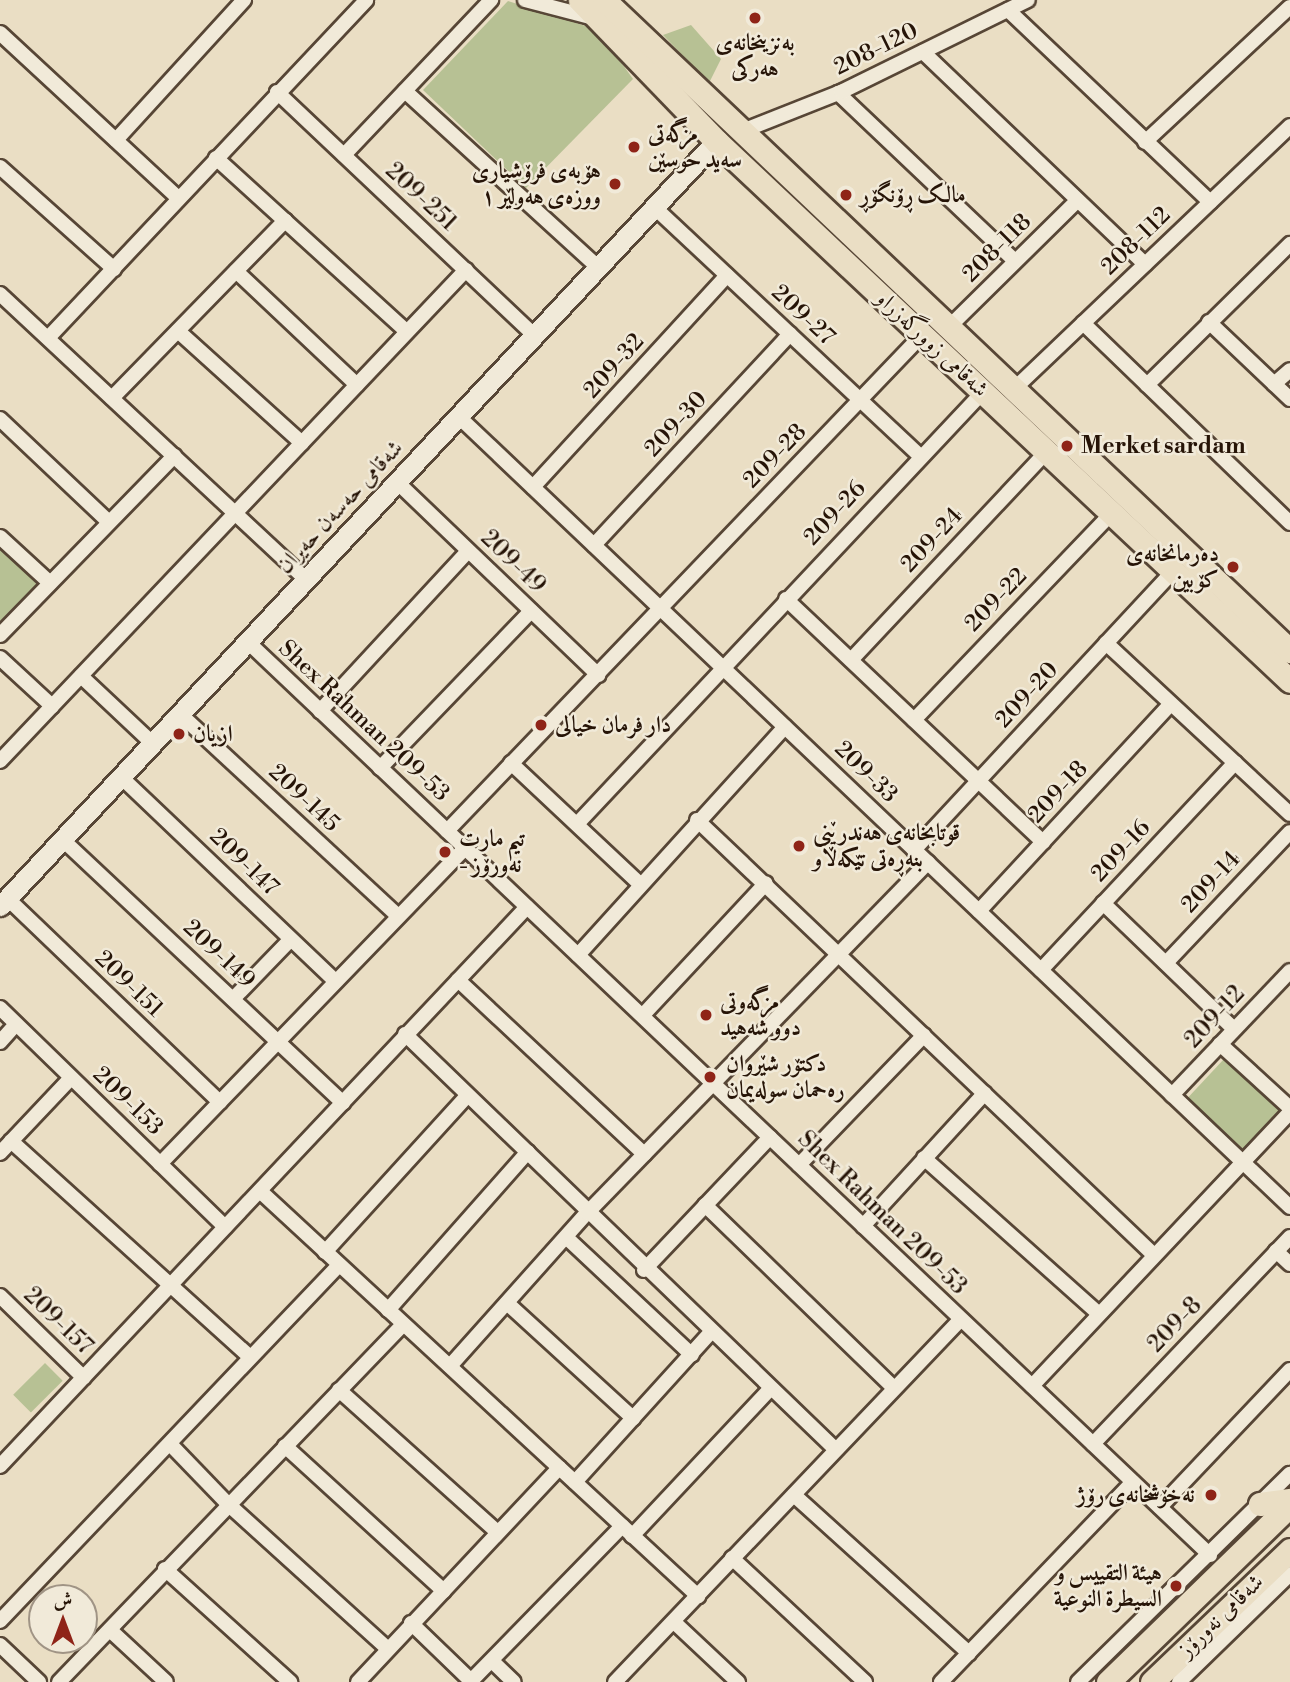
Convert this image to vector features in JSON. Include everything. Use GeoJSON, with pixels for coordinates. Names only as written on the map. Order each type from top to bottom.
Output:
{"type":"FeatureCollection","features":[{"type":"Feature","properties":{"kind":"main road","name":"شەقامی زوورگەزراو"},"geometry":{"type":"LineString","coordinates":[[580,0],[601,10],[740,132],[1013,390],[1144,527],[1286,639]]}},
{"type":"Feature","properties":{"kind":"main road","name":"شەقامی زوورگەزراو"},"geometry":{"type":"LineString","coordinates":[[601,10],[716,141],[1112,513],[1144,527],[1173,571],[1290,681]]}},
{"type":"Feature","properties":{"kind":"main road"},"geometry":{"type":"LineString","coordinates":[[1260,1504],[1290,1503]]}},
{"type":"Feature","properties":{"kind":"main road","name":"شەقامی نەورۆز"},"geometry":{"type":"LineString","coordinates":[[1108,1682],[1290,1503]]}},
{"type":"Feature","properties":{"kind":"main road","name":"شەقامی نەورۆز"},"geometry":{"type":"LineString","coordinates":[[1152,1682],[1290,1550]]}},
{"type":"Feature","properties":{"kind":"main road"},"geometry":{"type":"LineString","coordinates":[[1235,1628],[1239,1599]]}},
{"type":"Feature","properties":{"kind":"main road"},"geometry":{"type":"LineString","coordinates":[[1143,1618],[1144,1646]]}},
{"type":"Feature","properties":{"kind":"street"},"geometry":{"type":"LineString","coordinates":[[116,140],[244,0]]}},
{"type":"Feature","properties":{"kind":"street"},"geometry":{"type":"LineString","coordinates":[[48,338],[366,0]]}},
{"type":"Feature","properties":{"kind":"street"},"geometry":{"type":"LineString","coordinates":[[344,155],[491,0]]}},
{"type":"Feature","properties":{"kind":"street"},"geometry":{"type":"LineString","coordinates":[[525,0],[601,10]]}},
{"type":"Feature","properties":{"kind":"street","name":"208-120"},"geometry":{"type":"LineString","coordinates":[[740,132],[838,93],[1028,0]]}},
{"type":"Feature","properties":{"kind":"street"},"geometry":{"type":"LineString","coordinates":[[1144,142],[1290,7]]}},
{"type":"Feature","properties":{"kind":"street"},"geometry":{"type":"LineString","coordinates":[[1008,10],[1210,202]]}},
{"type":"Feature","properties":{"kind":"street"},"geometry":{"type":"LineString","coordinates":[[1,35],[178,198]]}},
{"type":"Feature","properties":{"kind":"street"},"geometry":{"type":"LineString","coordinates":[[923,52],[1145,264]]}},
{"type":"Feature","properties":{"kind":"street"},"geometry":{"type":"LineString","coordinates":[[405,91],[598,267]]}},
{"type":"Feature","properties":{"kind":"street","name":"209-251"},"geometry":{"type":"LineString","coordinates":[[277,92],[534,335]]}},
{"type":"Feature","properties":{"kind":"street"},"geometry":{"type":"LineString","coordinates":[[838,93],[1015,261]]}},
{"type":"Feature","properties":{"kind":"street","name":"208-112"},"geometry":{"type":"LineString","coordinates":[[1013,390],[1290,126]]}},
{"type":"Feature","properties":{"kind":"street","name":"شەقامی حەسەن حەیران"},"geometry":{"type":"LineString","coordinates":[[2,903],[249,643],[716,141]]}},
{"type":"Feature","properties":{"kind":"street"},"geometry":{"type":"LineString","coordinates":[[216,158],[407,332]]}},
{"type":"Feature","properties":{"kind":"street"},"geometry":{"type":"LineString","coordinates":[[0,167],[114,269]]}},
{"type":"Feature","properties":{"kind":"street","name":"208-118"},"geometry":{"type":"LineString","coordinates":[[948,328],[1078,200]]}},
{"type":"Feature","properties":{"kind":"street","name":"209-27"},"geometry":{"type":"LineString","coordinates":[[654,207],[920,456]]}},
{"type":"Feature","properties":{"kind":"street"},"geometry":{"type":"LineString","coordinates":[[113,398],[285,221]]}},
{"type":"Feature","properties":{"kind":"street"},"geometry":{"type":"LineString","coordinates":[[1147,384],[1290,244]]}},
{"type":"Feature","properties":{"kind":"street"},"geometry":{"type":"LineString","coordinates":[[0,761],[466,270]]}},
{"type":"Feature","properties":{"kind":"street"},"geometry":{"type":"LineString","coordinates":[[236,271],[357,384]]}},
{"type":"Feature","properties":{"kind":"street","name":"209-32"},"geometry":{"type":"LineString","coordinates":[[533,487],[727,275]]}},
{"type":"Feature","properties":{"kind":"street"},"geometry":{"type":"LineString","coordinates":[[1,296],[306,579]]}},
{"type":"Feature","properties":{"kind":"street"},"geometry":{"type":"LineString","coordinates":[[1083,323],[1290,523]]}},
{"type":"Feature","properties":{"kind":"street"},"geometry":{"type":"LineString","coordinates":[[1209,323],[1290,399]]}},
{"type":"Feature","properties":{"kind":"street"},"geometry":{"type":"LineString","coordinates":[[178,331],[302,443]]}},
{"type":"Feature","properties":{"kind":"street","name":"209-30"},"geometry":{"type":"LineString","coordinates":[[594,545],[790,334]]}},
{"type":"Feature","properties":{"kind":"street","name":"209-28"},"geometry":{"type":"LineString","coordinates":[[447,831],[922,335]]}},
{"type":"Feature","properties":{"kind":"street"},"geometry":{"type":"LineString","coordinates":[[1274,384],[1290,370]]}},
{"type":"Feature","properties":{"kind":"street","name":"209-26"},"geometry":{"type":"LineString","coordinates":[[578,823],[721,666],[984,392]]}},
{"type":"Feature","properties":{"kind":"street","name":"209-33"},"geometry":{"type":"LineString","coordinates":[[458,416],[1290,1207]]}},
{"type":"Feature","properties":{"kind":"street"},"geometry":{"type":"LineString","coordinates":[[0,419],[109,522]]}},
{"type":"Feature","properties":{"kind":"street","name":"209-24"},"geometry":{"type":"LineString","coordinates":[[851,660],[1046,452]]}},
{"type":"Feature","properties":{"kind":"street"},"geometry":{"type":"LineString","coordinates":[[0,635],[174,456]]}},
{"type":"Feature","properties":{"kind":"street","name":"209-49"},"geometry":{"type":"LineString","coordinates":[[397,482],[598,675]]}},
{"type":"Feature","properties":{"kind":"street","name":"209-22"},"geometry":{"type":"LineString","coordinates":[[914,720],[1112,513]]}},
{"type":"Feature","properties":{"kind":"street"},"geometry":{"type":"LineString","coordinates":[[0,537],[50,583]]}},
{"type":"Feature","properties":{"kind":"street"},"geometry":{"type":"LineString","coordinates":[[320,711],[468,551]]}},
{"type":"Feature","properties":{"kind":"street","name":"209-20"},"geometry":{"type":"LineString","coordinates":[[914,849],[1173,571]]}},
{"type":"Feature","properties":{"kind":"street"},"geometry":{"type":"LineString","coordinates":[[786,598],[1043,842]]}},
{"type":"Feature","properties":{"kind":"street"},"geometry":{"type":"LineString","coordinates":[[380,768],[531,611]]}},
{"type":"Feature","properties":{"kind":"street","name":"Shex Rahman 209-53"},"geometry":{"type":"LineString","coordinates":[[249,643],[1210,1555]]}},
{"type":"Feature","properties":{"kind":"street"},"geometry":{"type":"LineString","coordinates":[[1106,643],[1290,814]]}},
{"type":"Feature","properties":{"kind":"street"},"geometry":{"type":"LineString","coordinates":[[0,658],[52,706]]}},
{"type":"Feature","properties":{"kind":"street"},"geometry":{"type":"LineString","coordinates":[[81,676],[152,743]]}},
{"type":"Feature","properties":{"kind":"street","name":"209-18"},"geometry":{"type":"LineString","coordinates":[[979,911],[1171,704]]}},
{"type":"Feature","properties":{"kind":"street","name":"209-145"},"geometry":{"type":"LineString","coordinates":[[180,714],[398,916]]}},
{"type":"Feature","properties":{"kind":"street"},"geometry":{"type":"LineString","coordinates":[[578,955],[697,820],[785,727]]}},
{"type":"Feature","properties":{"kind":"street"},"geometry":{"type":"LineString","coordinates":[[511,763],[640,884]]}},
{"type":"Feature","properties":{"kind":"street","name":"209-16"},"geometry":{"type":"LineString","coordinates":[[1041,970],[1235,763]]}},
{"type":"Feature","properties":{"kind":"street","name":"209-147"},"geometry":{"type":"LineString","coordinates":[[121,777],[335,981]]}},
{"type":"Feature","properties":{"kind":"street"},"geometry":{"type":"LineString","coordinates":[[697,820],[1154,1255]]}},
{"type":"Feature","properties":{"kind":"street","name":"209-14"},"geometry":{"type":"LineString","coordinates":[[1166,963],[1290,832]]}},
{"type":"Feature","properties":{"kind":"street","name":"209-149"},"geometry":{"type":"LineString","coordinates":[[63,840],[278,1038],[343,1102]]}},
{"type":"Feature","properties":{"kind":"street"},"geometry":{"type":"LineString","coordinates":[[160,1164],[278,1038],[465,848]]}},
{"type":"Feature","properties":{"kind":"street"},"geometry":{"type":"LineString","coordinates":[[450,1366],[587,1213],[928,862]]}},
{"type":"Feature","properties":{"kind":"street"},"geometry":{"type":"LineString","coordinates":[[643,1015],[766,883]]}},
{"type":"Feature","properties":{"kind":"street","name":"209-151"},"geometry":{"type":"LineString","coordinates":[[2,903],[220,1102]]}},
{"type":"Feature","properties":{"kind":"street"},"geometry":{"type":"LineString","coordinates":[[1103,903],[1234,1029]]}},
{"type":"Feature","properties":{"kind":"street"},"geometry":{"type":"LineString","coordinates":[[0,1466],[527,907]]}},
{"type":"Feature","properties":{"kind":"street"},"geometry":{"type":"LineString","coordinates":[[233,999],[290,939]]}},
{"type":"Feature","properties":{"kind":"street","name":"209-12"},"geometry":{"type":"LineString","coordinates":[[1172,1095],[1290,971]]}},
{"type":"Feature","properties":{"kind":"street"},"geometry":{"type":"LineString","coordinates":[[458,980],[644,1154]]}},
{"type":"Feature","properties":{"kind":"street","name":"209-153"},"geometry":{"type":"LineString","coordinates":[[0,1008],[225,1227]]}},
{"type":"Feature","properties":{"kind":"street"},"geometry":{"type":"LineString","coordinates":[[0,1042],[16,1024]]}},
{"type":"Feature","properties":{"kind":"street"},"geometry":{"type":"LineString","coordinates":[[405,1034],[528,1152],[644,1270],[835,1449]]}},
{"type":"Feature","properties":{"kind":"street"},"geometry":{"type":"LineString","coordinates":[[799,1165],[924,1035]]}},
{"type":"Feature","properties":{"kind":"street"},"geometry":{"type":"LineString","coordinates":[[1032,1386],[1290,1110],[1220,1044]]}},
{"type":"Feature","properties":{"kind":"street"},"geometry":{"type":"LineString","coordinates":[[0,1153],[71,1078]]}},
{"type":"Feature","properties":{"kind":"street"},"geometry":{"type":"LineString","coordinates":[[863,1226],[985,1093]]}},
{"type":"Feature","properties":{"kind":"street"},"geometry":{"type":"LineString","coordinates":[[325,1252],[467,1096]]}},
{"type":"Feature","properties":{"kind":"street"},"geometry":{"type":"LineString","coordinates":[[644,1270],[770,1137]]}},
{"type":"Feature","properties":{"kind":"street"},"geometry":{"type":"LineString","coordinates":[[11,1141],[249,1356]]}},
{"type":"Feature","properties":{"kind":"street"},"geometry":{"type":"LineString","coordinates":[[388,1310],[528,1152]]}},
{"type":"Feature","properties":{"kind":"street"},"geometry":{"type":"LineString","coordinates":[[924,1158],[1099,1314]]}},
{"type":"Feature","properties":{"kind":"street"},"geometry":{"type":"LineString","coordinates":[[260,1191],[698,1596]]}},
{"type":"Feature","properties":{"kind":"street"},"geometry":{"type":"LineString","coordinates":[[705,1205],[893,1387]]}},
{"type":"Feature","properties":{"kind":"street","name":"209-8"},"geometry":{"type":"LineString","coordinates":[[1093,1444],[1290,1237]]}},
{"type":"Feature","properties":{"kind":"street"},"geometry":{"type":"LineString","coordinates":[[567,1238],[692,1355]]}},
{"type":"Feature","properties":{"kind":"street"},"geometry":{"type":"LineString","coordinates":[[1276,1251],[1290,1264]]}},
{"type":"Feature","properties":{"kind":"street"},"geometry":{"type":"LineString","coordinates":[[0,1621],[170,1444],[249,1356],[340,1265]]}},
{"type":"Feature","properties":{"kind":"street","name":"209-157"},"geometry":{"type":"LineString","coordinates":[[0,1296],[84,1378]]}},
{"type":"Feature","properties":{"kind":"street"},"geometry":{"type":"LineString","coordinates":[[507,1303],[633,1418]]}},
{"type":"Feature","properties":{"kind":"street"},"geometry":{"type":"LineString","coordinates":[[615,1682],[893,1387],[961,1319]]}},
{"type":"Feature","properties":{"kind":"street"},"geometry":{"type":"LineString","coordinates":[[59,1682],[403,1324]]}},
{"type":"Feature","properties":{"kind":"street"},"geometry":{"type":"LineString","coordinates":[[575,1482],[711,1332]]}},
{"type":"Feature","properties":{"kind":"street"},"geometry":{"type":"LineString","coordinates":[[1160,1507],[1290,1370]]}},
{"type":"Feature","properties":{"kind":"street"},"geometry":{"type":"LineString","coordinates":[[411,1623],[471,1681],[770,1389]]}},
{"type":"Feature","properties":{"kind":"street"},"geometry":{"type":"LineString","coordinates":[[339,1390],[497,1532]]}},
{"type":"Feature","properties":{"kind":"street"},"geometry":{"type":"LineString","coordinates":[[170,1444],[228,1504],[387,1648]]}},
{"type":"Feature","properties":{"kind":"street"},"geometry":{"type":"LineString","coordinates":[[285,1446],[444,1591]]}},
{"type":"Feature","properties":{"kind":"street"},"geometry":{"type":"LineString","coordinates":[[359,1682],[387,1648],[559,1468]]}},
{"type":"Feature","properties":{"kind":"street"},"geometry":{"type":"LineString","coordinates":[[1078,1682],[1290,1474]]}},
{"type":"Feature","properties":{"kind":"street"},"geometry":{"type":"LineString","coordinates":[[941,1682],[1133,1482]]}},
{"type":"Feature","properties":{"kind":"street"},"geometry":{"type":"LineString","coordinates":[[793,1495],[970,1653]]}},
{"type":"Feature","properties":{"kind":"street"},"geometry":{"type":"LineString","coordinates":[[732,1558],[865,1682]]}},
{"type":"Feature","properties":{"kind":"street"},"geometry":{"type":"LineString","coordinates":[[165,1569],[290,1682]]}},
{"type":"Feature","properties":{"kind":"street"},"geometry":{"type":"LineString","coordinates":[[1179,1682],[1290,1574]]}},
{"type":"Feature","properties":{"kind":"street"},"geometry":{"type":"LineString","coordinates":[[674,1622],[738,1682]]}},
{"type":"Feature","properties":{"kind":"street"},"geometry":{"type":"LineString","coordinates":[[110,1630],[166,1682]]}},
{"type":"Feature","properties":{"kind":"street"},"geometry":{"type":"LineString","coordinates":[[0,1645],[36,1681]]}},
{"type":"Feature","properties":{"kind":"street"},"geometry":{"type":"LineString","coordinates":[[492,1661],[514,1682]]}},
{"type":"Feature","properties":{"kind":"green space"},"geometry":{"type":"Polygon","coordinates":[[[508,1],[598,30],[633,79],[526,188],[423,90],[508,1]]]}},
{"type":"Feature","properties":{"kind":"green space"},"geometry":{"type":"Polygon","coordinates":[[[691,25],[721,59],[709,83],[663,35],[691,25]]]}},
{"type":"Feature","properties":{"kind":"green space"},"geometry":{"type":"Polygon","coordinates":[[[0,542],[41,581],[0,621],[0,542]]]}},
{"type":"Feature","properties":{"kind":"green space"},"geometry":{"type":"Polygon","coordinates":[[[1224,1059],[1282,1113],[1246,1152],[1188,1098],[1224,1059]]]}},
{"type":"Feature","properties":{"kind":"green space"},"geometry":{"type":"Polygon","coordinates":[[[45,1363],[63,1381],[31,1412],[13,1395],[45,1363]]]}},
{"type":"Feature","properties":{"kind":"place","name":"بەنزینخانەی هەرکی"},"geometry":{"type":"Point","coordinates":[755,18]}},
{"type":"Feature","properties":{"kind":"place","name":"مزگەتی سەید حوسێن"},"geometry":{"type":"Point","coordinates":[634,147]}},
{"type":"Feature","properties":{"kind":"place","name":"هۆبەی فرۆشیاری ووزەی هەولێر ١"},"geometry":{"type":"Point","coordinates":[615,184]}},
{"type":"Feature","properties":{"kind":"place","name":"مالک ڕۆنگۆڕ"},"geometry":{"type":"Point","coordinates":[846,195]}},
{"type":"Feature","properties":{"kind":"place","name":"Merket sardam"},"geometry":{"type":"Point","coordinates":[1067,446]}},
{"type":"Feature","properties":{"kind":"place","name":"دەرمانخانەی کۆبین"},"geometry":{"type":"Point","coordinates":[1233,567]}},
{"type":"Feature","properties":{"kind":"place","name":"دار فرمان خیالی"},"geometry":{"type":"Point","coordinates":[541,725]}},
{"type":"Feature","properties":{"kind":"place","name":"ازيان"},"geometry":{"type":"Point","coordinates":[179,734]}},
{"type":"Feature","properties":{"kind":"place","name":"قوتابخانەی هەندرێنی بنەڕەتی تێکەڵاو"},"geometry":{"type":"Point","coordinates":[799,846]}},
{"type":"Feature","properties":{"kind":"place","name":"تیم مارت - نەورۆز"},"geometry":{"type":"Point","coordinates":[445,852]}},
{"type":"Feature","properties":{"kind":"place","name":"مزگەوتی دوو شەهید"},"geometry":{"type":"Point","coordinates":[706,1015]}},
{"type":"Feature","properties":{"kind":"place","name":"دکتۆر شێروان رەحمان سولەیمان"},"geometry":{"type":"Point","coordinates":[710,1077]}},
{"type":"Feature","properties":{"kind":"place","name":"نەخۆشخانەی رۆژ"},"geometry":{"type":"Point","coordinates":[1211,1495]}},
{"type":"Feature","properties":{"kind":"place","name":"هيئة التقييس و السيطرة النوعية"},"geometry":{"type":"Point","coordinates":[1176,1586]}}]}
